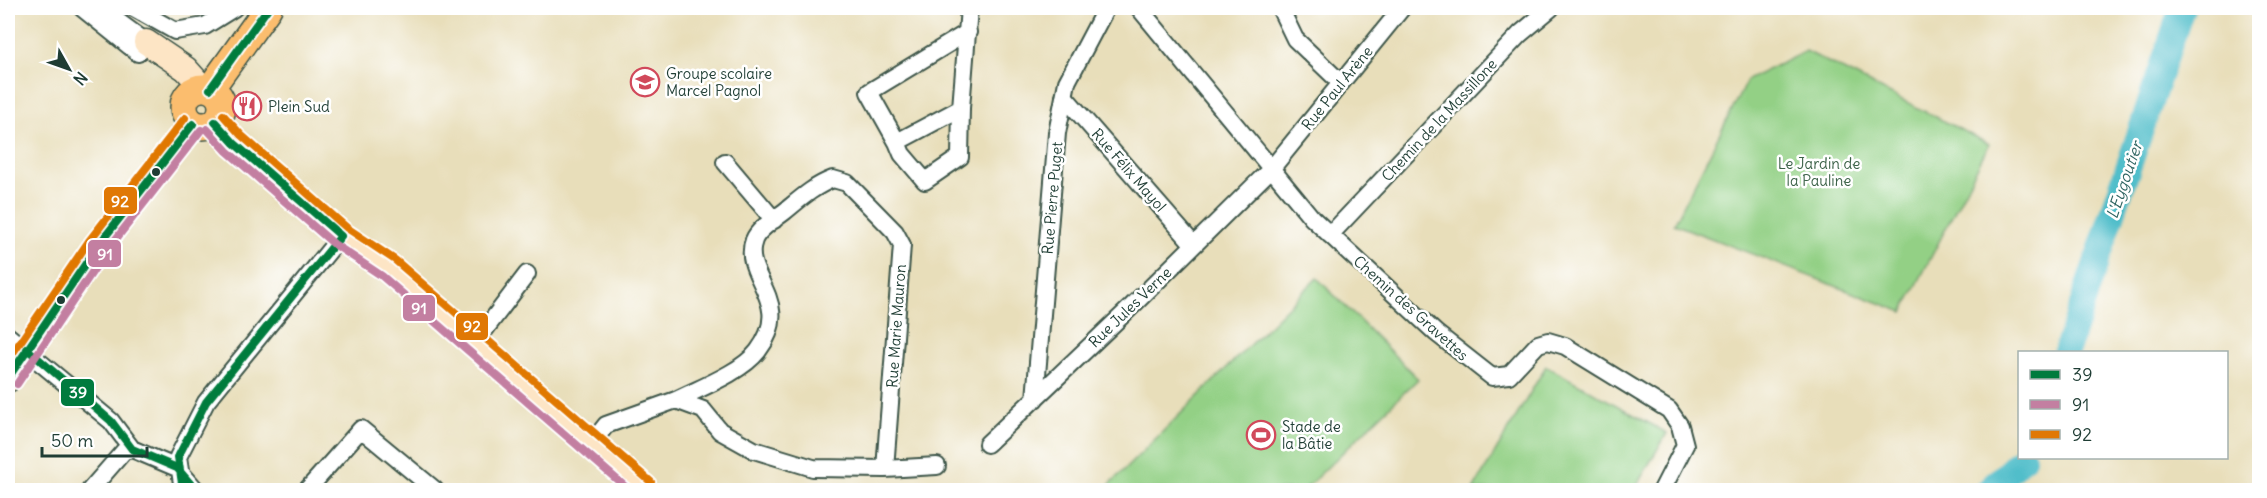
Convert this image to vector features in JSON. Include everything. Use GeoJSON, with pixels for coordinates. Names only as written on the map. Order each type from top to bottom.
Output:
{"type":"FeatureCollection","features":[{"type":"Feature","properties":{"kind":"main road"},"geometry":{"type":"LineString","coordinates":[[200,90],[268,8]]}},
{"type":"Feature","properties":{"kind":"main road"},"geometry":{"type":"LineString","coordinates":[[8,378],[17,343],[204,123],[222,111],[222,104],[216,92],[200,90]]}},
{"type":"Feature","properties":{"kind":"street"},"geometry":{"type":"LineString","coordinates":[[82,8],[142,48],[186,69],[200,90]]}},
{"type":"Feature","properties":{"kind":"street"},"geometry":{"type":"LineString","coordinates":[[99,8],[142,48]]}},
{"type":"Feature","properties":{"kind":"street"},"geometry":{"type":"LineString","coordinates":[[134,8],[175,31],[205,26],[234,8]]}},
{"type":"Feature","properties":{"kind":"street"},"geometry":{"type":"LineString","coordinates":[[968,32],[869,92],[902,154],[925,181],[960,157],[961,108],[968,32],[969,8]]}},
{"type":"Feature","properties":{"kind":"street","name":"Rue Pierre Puget"},"geometry":{"type":"LineString","coordinates":[[1035,399],[1057,132],[1067,82],[1107,8]]}},
{"type":"Feature","properties":{"kind":"street","name":"Chemin des Gravettes"},"geometry":{"type":"LineString","coordinates":[[1138,8],[1312,218],[1436,333],[1492,377],[1509,375],[1539,344],[1548,340],[1565,346],[1669,410],[1680,426],[1685,445],[1662,490]]}},
{"type":"Feature","properties":{"kind":"street"},"geometry":{"type":"LineString","coordinates":[[1280,8],[1295,39],[1341,83]]}},
{"type":"Feature","properties":{"kind":"street","name":"Rue Paul Arène"},"geometry":{"type":"LineString","coordinates":[[1272,168],[1402,8]]}},
{"type":"Feature","properties":{"kind":"street","name":"Chemin de la Massillone"},"geometry":{"type":"LineString","coordinates":[[1330,235],[1520,34],[1551,8]]}},
{"type":"Feature","properties":{"kind":"street","name":"Rue Félix Mayol"},"geometry":{"type":"LineString","coordinates":[[1064,96],[1194,245]]}},
{"type":"Feature","properties":{"kind":"street"},"geometry":{"type":"LineString","coordinates":[[897,142],[961,108]]}},
{"type":"Feature","properties":{"kind":"street"},"geometry":{"type":"LineString","coordinates":[[204,123],[234,143],[341,236],[388,268],[644,490]]}},
{"type":"Feature","properties":{"kind":"street"},"geometry":{"type":"LineString","coordinates":[[725,162],[774,220]]}},
{"type":"Feature","properties":{"kind":"street","name":"Rue Jules Verne"},"geometry":{"type":"LineString","coordinates":[[987,444],[1272,168]]}},
{"type":"Feature","properties":{"kind":"street","name":"Rue Marie Mauron"},"geometry":{"type":"LineString","coordinates":[[591,444],[606,425],[676,400],[726,375],[757,352],[770,330],[772,304],[751,255],[754,237],[819,184],[833,179],[847,183],[895,232],[902,245],[885,469]]}},
{"type":"Feature","properties":{"kind":"street"},"geometry":{"type":"LineString","coordinates":[[183,490],[177,468],[178,457],[186,437],[206,402],[341,236]]}},
{"type":"Feature","properties":{"kind":"street"},"geometry":{"type":"LineString","coordinates":[[474,344],[527,274]]}},
{"type":"Feature","properties":{"kind":"street"},"geometry":{"type":"LineString","coordinates":[[17,343],[111,421],[132,449],[177,468],[196,490]]}},
{"type":"Feature","properties":{"kind":"street"},"geometry":{"type":"LineString","coordinates":[[676,400],[703,410],[720,431],[754,450],[813,468],[885,469],[937,466]]}},
{"type":"Feature","properties":{"kind":"street"},"geometry":{"type":"LineString","coordinates":[[307,490],[361,429],[435,490]]}},
{"type":"Feature","properties":{"kind":"street"},"geometry":{"type":"LineString","coordinates":[[90,490],[124,451],[132,449]]}},
{"type":"Feature","properties":{"kind":"green space","name":"Le Jardin de la Pauline"},"geometry":{"type":"Polygon","coordinates":[[[1806,51],[1989,144],[1903,312],[1674,224],[1747,80],[1806,51]]]}},
{"type":"Feature","properties":{"kind":"green space","name":"Stade de la Bâtie"},"geometry":{"type":"Polygon","coordinates":[[[1317,278],[1418,379],[1304,490],[1104,490],[1317,278]]]}},
{"type":"Feature","properties":{"kind":"green space"},"geometry":{"type":"Polygon","coordinates":[[[1546,366],[1667,433],[1634,490],[1473,490],[1546,366]]]}},
{"type":"Feature","properties":{"kind":"waterway","name":"L'Eygoutier"},"geometry":{"type":"LineString","coordinates":[[2066,351],[2182,8]]}},
{"type":"Feature","properties":{"kind":"waterway","name":"L'Eygoutier"},"geometry":{"type":"LineString","coordinates":[[1989,490],[2022,459]]}},
{"type":"Feature","properties":{"kind":"transit line","name":"39"},"geometry":{"type":"LineString","coordinates":[[210,89],[268,8]]}},
{"type":"Feature","properties":{"kind":"transit line","name":"92"},"geometry":{"type":"LineString","coordinates":[[223,115],[241,135],[347,228],[395,260],[651,482]]}},
{"type":"Feature","properties":{"kind":"transit line","name":"92"},"geometry":{"type":"LineString","coordinates":[[8,360],[89,241],[185,118]]}},
{"type":"Feature","properties":{"kind":"transit line","name":"39"},"geometry":{"type":"LineString","coordinates":[[183,490],[178,457],[206,402],[341,236],[234,143],[215,122]]}},
{"type":"Feature","properties":{"kind":"transit line","name":"39"},"geometry":{"type":"LineString","coordinates":[[8,378],[97,247],[193,124]]}},
{"type":"Feature","properties":{"kind":"transit line","name":"91"},"geometry":{"type":"LineString","coordinates":[[207,129],[227,151],[334,244],[382,276],[629,490]]}},
{"type":"Feature","properties":{"kind":"transit line","name":"91"},"geometry":{"type":"LineString","coordinates":[[17,384],[105,253],[201,130]]}},
{"type":"Feature","properties":{"kind":"transit line","name":"39"},"geometry":{"type":"LineString","coordinates":[[27,349],[111,421],[132,449],[177,468],[196,490]]}},
{"type":"Feature","properties":{"kind":"place","name":"Groupe scolaire Marcel Pagnol"},"geometry":{"type":"Point","coordinates":[645,82]}},
{"type":"Feature","properties":{"kind":"place","name":"Plein Sud"},"geometry":{"type":"Point","coordinates":[247,106]}},
{"type":"Feature","properties":{"kind":"place","name":"Stade de la Bâtie"},"geometry":{"type":"Point","coordinates":[1261,435]}}]}
